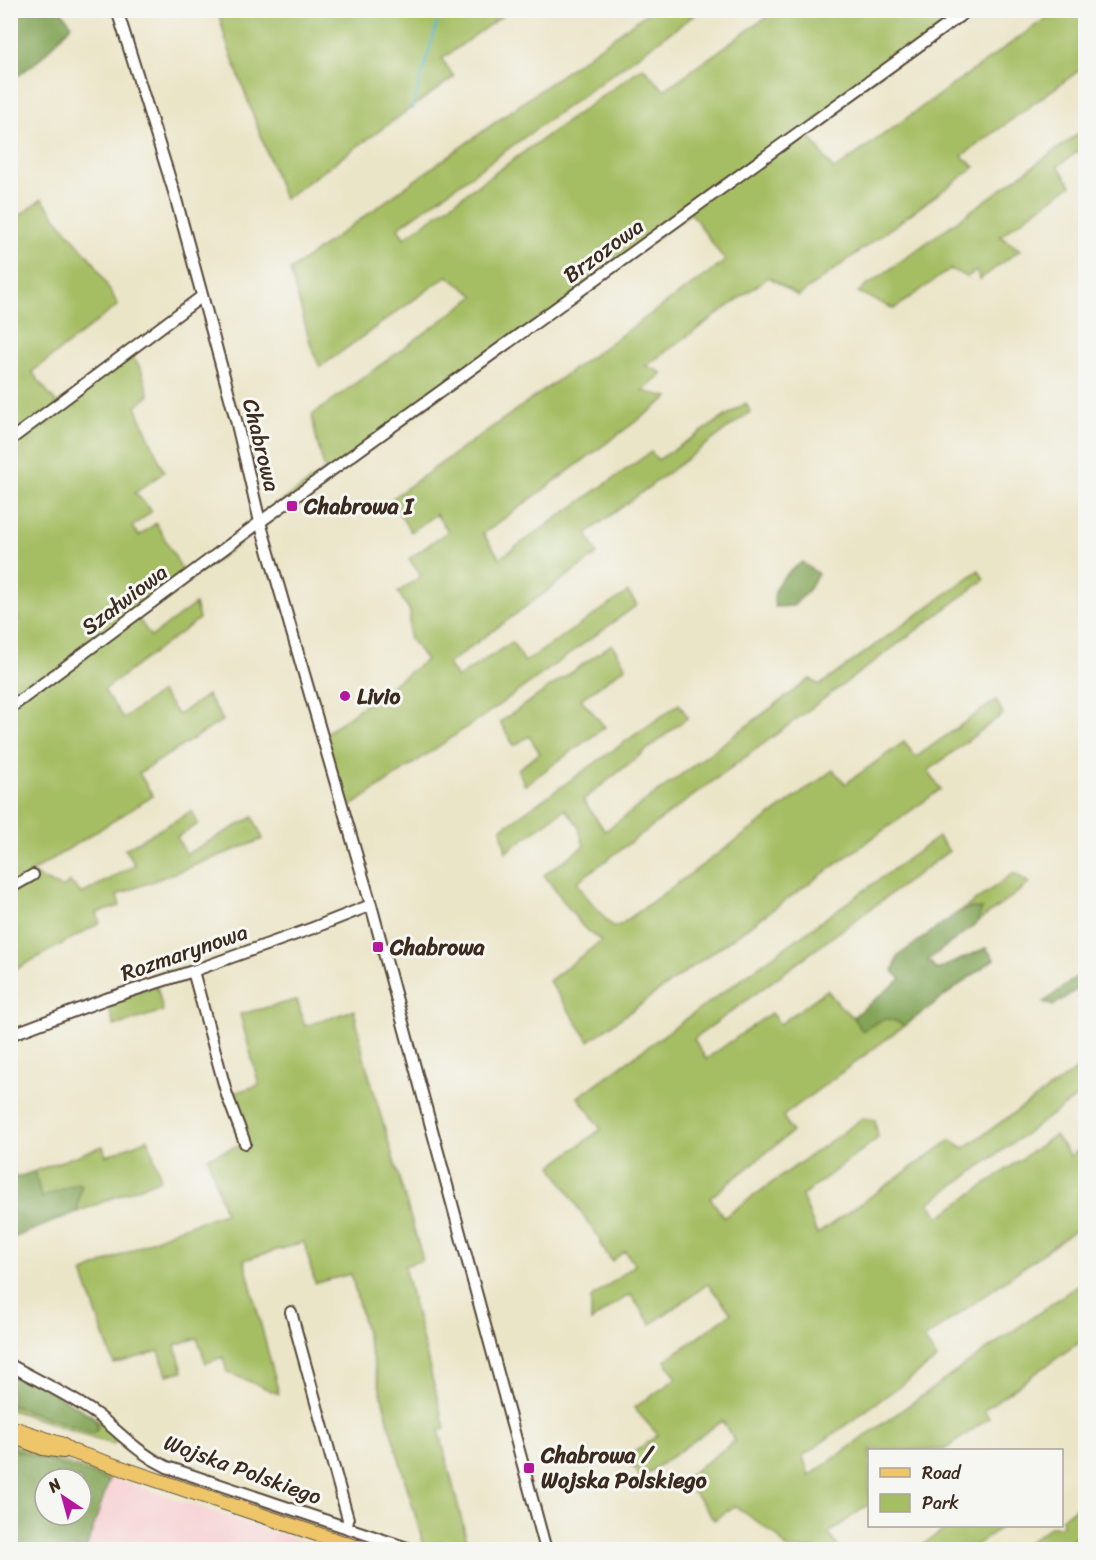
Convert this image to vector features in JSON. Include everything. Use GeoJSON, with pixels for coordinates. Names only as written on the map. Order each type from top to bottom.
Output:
{"type":"FeatureCollection","features":[{"type":"Feature","properties":{"kind":"main road","name":"Wojska Polskiego"},"geometry":{"type":"LineString","coordinates":[[10,1427],[60,1444],[72,1451],[361,1548],[377,1550]]}},
{"type":"Feature","properties":{"kind":"main road","name":"Wojska Polskiego"},"geometry":{"type":"LineString","coordinates":[[10,1435],[43,1448],[72,1451]]}},
{"type":"Feature","properties":{"kind":"street","name":"Chabrowa"},"geometry":{"type":"LineString","coordinates":[[117,10],[174,192],[236,420],[260,522],[371,905],[546,1550]]}},
{"type":"Feature","properties":{"kind":"street","name":"Brzozowa"},"geometry":{"type":"LineString","coordinates":[[260,522],[968,10]]}},
{"type":"Feature","properties":{"kind":"street"},"geometry":{"type":"LineString","coordinates":[[10,440],[201,297]]}},
{"type":"Feature","properties":{"kind":"street","name":"Szałwiowa"},"geometry":{"type":"LineString","coordinates":[[10,708],[260,522]]}},
{"type":"Feature","properties":{"kind":"street"},"geometry":{"type":"LineString","coordinates":[[10,888],[33,875]]}},
{"type":"Feature","properties":{"kind":"street","name":"Rozmarynowa"},"geometry":{"type":"LineString","coordinates":[[10,1035],[371,905]]}},
{"type":"Feature","properties":{"kind":"street"},"geometry":{"type":"LineString","coordinates":[[193,971],[227,1095],[245,1143]]}},
{"type":"Feature","properties":{"kind":"street"},"geometry":{"type":"LineString","coordinates":[[291,1312],[348,1519],[347,1528]]}},
{"type":"Feature","properties":{"kind":"street","name":"Wojska Polskiego"},"geometry":{"type":"LineString","coordinates":[[10,1365],[84,1406],[134,1448],[167,1467],[413,1550]]}},
{"type":"Feature","properties":{"kind":"shaded area"},"geometry":{"type":"Polygon","coordinates":[[[110,1477],[294,1539],[339,1549],[86,1550],[110,1477]]]}},
{"type":"Feature","properties":{"kind":"green space"},"geometry":{"type":"Polygon","coordinates":[[[218,10],[509,11],[442,59],[454,77],[284,199],[226,41],[218,10]]]}},
{"type":"Feature","properties":{"kind":"green space"},"geometry":{"type":"Polygon","coordinates":[[[27,11],[61,11],[72,25],[39,60],[11,81],[11,22],[27,11]]]}},
{"type":"Feature","properties":{"kind":"green space"},"geometry":{"type":"Polygon","coordinates":[[[650,11],[700,11],[398,228],[404,238],[643,67],[664,90],[775,11],[968,11],[804,129],[834,170],[1056,11],[1085,11],[1085,66],[962,156],[975,167],[798,296],[769,277],[646,366],[663,373],[642,391],[669,397],[483,534],[500,558],[651,452],[658,460],[746,403],[750,412],[587,533],[597,554],[448,664],[457,678],[512,642],[525,662],[628,592],[637,605],[495,708],[344,811],[322,736],[426,660],[409,637],[410,611],[398,592],[421,576],[409,559],[448,531],[436,514],[411,532],[390,500],[725,261],[691,213],[138,618],[151,637],[195,604],[199,619],[104,690],[123,718],[161,692],[178,715],[207,695],[223,720],[139,773],[153,796],[30,873],[62,888],[70,882],[82,894],[135,865],[125,849],[192,811],[198,824],[177,837],[186,854],[253,817],[263,839],[117,895],[120,906],[97,913],[100,923],[11,972],[10,627],[20,619],[11,607],[11,222],[42,199],[95,264],[118,305],[32,372],[57,404],[131,354],[142,371],[149,395],[136,407],[164,472],[135,493],[152,511],[132,527],[139,536],[156,523],[184,573],[325,470],[312,415],[475,296],[447,276],[320,367],[312,349],[290,270],[650,11]]]}},
{"type":"Feature","properties":{"kind":"green space"},"geometry":{"type":"Polygon","coordinates":[[[1085,129],[1085,146],[1058,166],[1071,185],[1000,236],[1020,250],[980,279],[976,271],[967,277],[950,269],[894,309],[858,292],[1085,129]]]}},
{"type":"Feature","properties":{"kind":"green space"},"geometry":{"type":"Polygon","coordinates":[[[802,562],[818,574],[807,592],[793,606],[775,607],[775,592],[780,581],[802,562]]]}},
{"type":"Feature","properties":{"kind":"green space"},"geometry":{"type":"Polygon","coordinates":[[[979,570],[984,580],[577,882],[585,895],[613,927],[620,925],[833,770],[845,784],[904,742],[916,757],[996,700],[1003,714],[928,771],[941,789],[589,1041],[549,981],[601,941],[582,926],[544,875],[584,846],[578,825],[565,809],[506,852],[501,829],[679,704],[688,717],[583,800],[605,831],[810,679],[820,685],[979,570]]]}},
{"type":"Feature","properties":{"kind":"green space"},"geometry":{"type":"Polygon","coordinates":[[[612,644],[626,667],[581,699],[605,727],[525,785],[518,769],[540,753],[529,736],[514,746],[500,722],[612,644]]]}},
{"type":"Feature","properties":{"kind":"green space"},"geometry":{"type":"Polygon","coordinates":[[[938,837],[949,851],[694,1039],[706,1059],[771,1013],[780,1024],[827,990],[853,1017],[901,979],[893,971],[898,956],[1014,873],[1030,883],[928,959],[937,970],[986,948],[994,959],[783,1116],[792,1132],[710,1198],[724,1217],[863,1118],[875,1120],[878,1138],[802,1196],[817,1234],[951,1140],[964,1148],[1083,1065],[1081,1094],[929,1203],[939,1217],[1055,1135],[1070,1156],[1085,1145],[1085,1223],[924,1339],[937,1359],[803,1456],[809,1476],[1085,1280],[1085,1338],[984,1410],[989,1418],[945,1449],[868,1449],[868,1505],[828,1534],[840,1549],[787,1549],[776,1535],[735,1506],[714,1520],[682,1480],[735,1441],[722,1421],[640,1479],[636,1469],[622,1461],[658,1435],[634,1408],[677,1378],[665,1361],[731,1313],[708,1284],[651,1324],[630,1294],[591,1321],[591,1298],[635,1265],[625,1251],[612,1261],[552,1166],[601,1129],[578,1097],[938,837]]]}},
{"type":"Feature","properties":{"kind":"green space"},"geometry":{"type":"Polygon","coordinates":[[[972,908],[982,909],[977,923],[928,960],[937,970],[986,948],[994,959],[904,1026],[888,1019],[862,1031],[853,1017],[901,979],[893,971],[898,956],[960,911],[972,908]]]}},
{"type":"Feature","properties":{"kind":"green space"},"geometry":{"type":"Polygon","coordinates":[[[1085,970],[1085,984],[1053,1006],[1044,1002],[1085,970]]]}},
{"type":"Feature","properties":{"kind":"green space"},"geometry":{"type":"Polygon","coordinates":[[[157,987],[163,1011],[114,1026],[106,999],[157,987]]]}},
{"type":"Feature","properties":{"kind":"green space"},"geometry":{"type":"Polygon","coordinates":[[[297,1000],[305,1026],[354,1010],[364,1058],[423,1260],[404,1266],[445,1429],[439,1430],[469,1549],[445,1549],[442,1541],[424,1546],[389,1424],[351,1274],[315,1283],[304,1242],[244,1260],[279,1394],[227,1372],[223,1357],[206,1363],[197,1338],[175,1345],[183,1371],[167,1375],[159,1351],[114,1364],[82,1273],[178,1229],[225,1213],[208,1157],[245,1143],[227,1095],[259,1085],[240,1014],[297,1000]]]}},
{"type":"Feature","properties":{"kind":"green space"},"geometry":{"type":"Polygon","coordinates":[[[148,1139],[161,1179],[77,1212],[81,1186],[41,1198],[35,1171],[103,1146],[106,1156],[148,1139]]]}},
{"type":"Feature","properties":{"kind":"green space"},"geometry":{"type":"Polygon","coordinates":[[[11,1156],[15,1178],[35,1171],[41,1198],[78,1183],[81,1185],[77,1212],[11,1239],[11,1156]]]}},
{"type":"Feature","properties":{"kind":"green space"},"geometry":{"type":"Polygon","coordinates":[[[11,1369],[93,1416],[97,1430],[93,1433],[11,1405],[11,1369]]]}},
{"type":"Feature","properties":{"kind":"green space"},"geometry":{"type":"Polygon","coordinates":[[[11,1405],[93,1433],[97,1430],[97,1424],[93,1416],[119,1440],[112,1444],[11,1410],[11,1405]]]}},
{"type":"Feature","properties":{"kind":"green space"},"geometry":{"type":"Polygon","coordinates":[[[11,1444],[80,1467],[67,1467],[11,1448],[11,1444]]]}},
{"type":"Feature","properties":{"kind":"green space"},"geometry":{"type":"Polygon","coordinates":[[[10,1448],[67,1467],[33,1467],[33,1527],[93,1527],[93,1476],[109,1481],[86,1549],[11,1549],[10,1448]]]}},
{"type":"Feature","properties":{"kind":"green space"},"geometry":{"type":"Polygon","coordinates":[[[93,1471],[110,1477],[109,1481],[93,1476],[93,1471]]]}},
{"type":"Feature","properties":{"kind":"green space"},"geometry":{"type":"Polygon","coordinates":[[[1085,1501],[1085,1531],[1060,1549],[1018,1549],[1050,1527],[1063,1527],[1063,1517],[1085,1501]]]}},
{"type":"Feature","properties":{"kind":"green space"},"geometry":{"type":"Polygon","coordinates":[[[949,1527],[1001,1527],[973,1547],[975,1549],[916,1549],[949,1527]]]}},
{"type":"Feature","properties":{"kind":"green space"},"geometry":{"type":"Polygon","coordinates":[[[1085,1534],[1085,1549],[1064,1549],[1085,1534]]]}},
{"type":"Feature","properties":{"kind":"waterway"},"geometry":{"type":"LineString","coordinates":[[412,109],[441,10]]}},
{"type":"Feature","properties":{"kind":"place","name":"Chabrowa I"},"geometry":{"type":"Point","coordinates":[292,506]}},
{"type":"Feature","properties":{"kind":"place","name":"Livio"},"geometry":{"type":"Point","coordinates":[345,696]}},
{"type":"Feature","properties":{"kind":"place","name":"Chabrowa"},"geometry":{"type":"Point","coordinates":[378,947]}},
{"type":"Feature","properties":{"kind":"place","name":"Chabrowa / Wojska Polskiego"},"geometry":{"type":"Point","coordinates":[529,1468]}}]}
